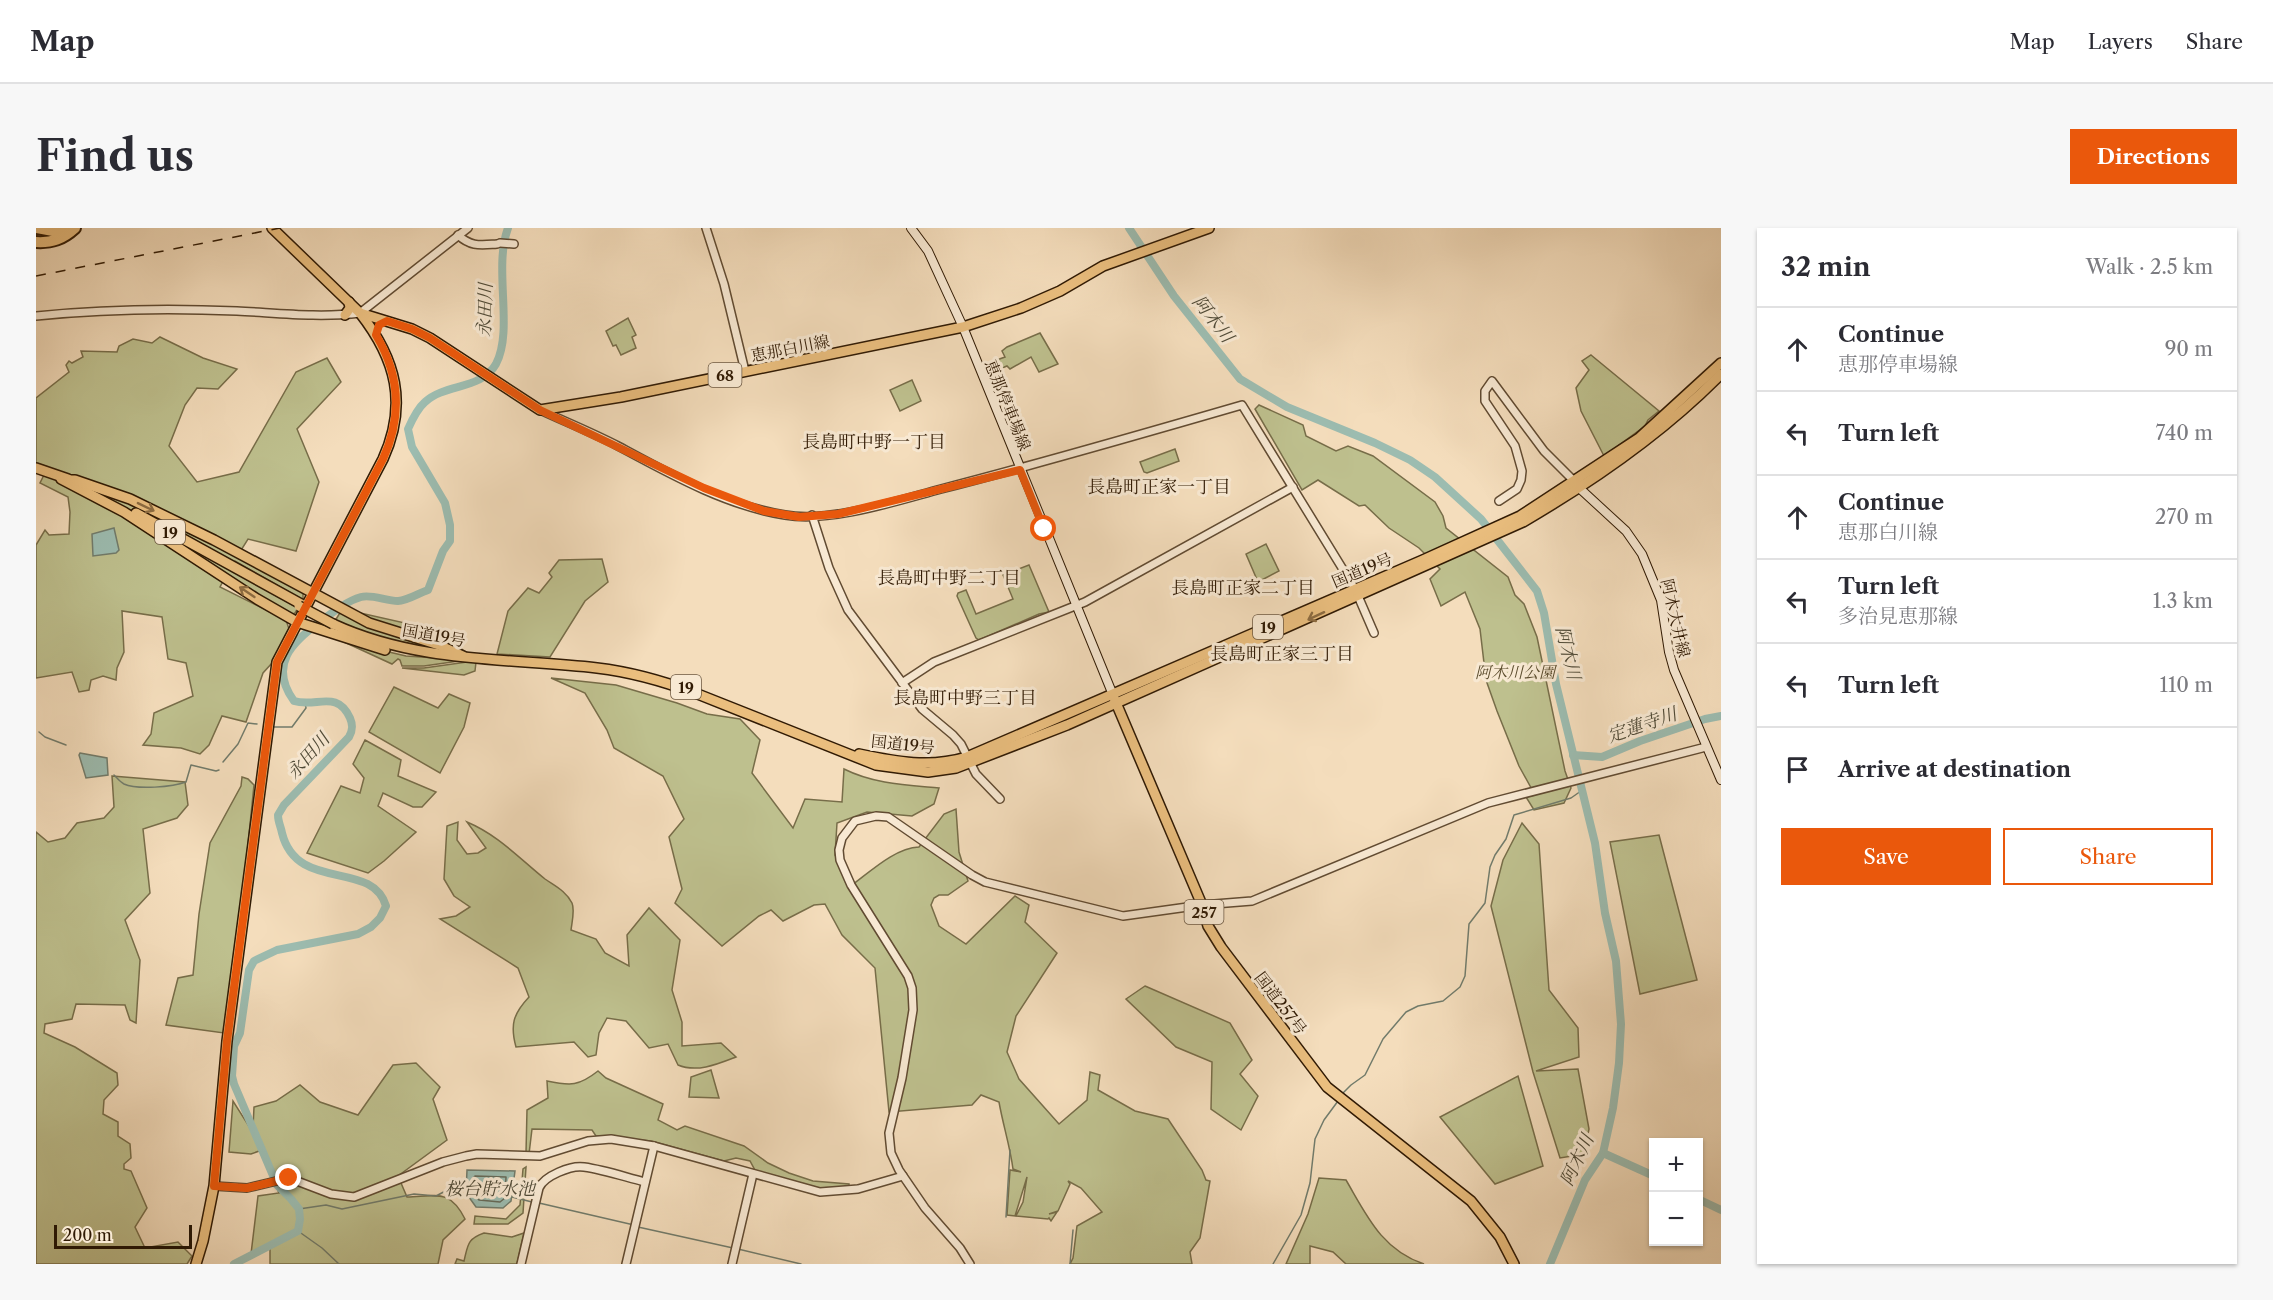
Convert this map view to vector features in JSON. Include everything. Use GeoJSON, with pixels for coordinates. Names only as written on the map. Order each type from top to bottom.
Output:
{"type":"FeatureCollection","features":[{"type":"Feature","properties":{"kind":"highway"},"geometry":{"type":"LineString","coordinates":[[36,228],[53,231],[67,228]]}},
{"type":"Feature","properties":{"kind":"highway"},"geometry":{"type":"LineString","coordinates":[[36,242],[50,243],[75,228]]}},
{"type":"Feature","properties":{"kind":"main road"},"geometry":{"type":"LineString","coordinates":[[196,1264],[203,1242],[214,1186],[227,1041],[277,662],[391,442],[395,421],[396,388],[391,365],[376,335],[360,313],[272,228]]}},
{"type":"Feature","properties":{"kind":"main road","name":"恵那停車場線"},"geometry":{"type":"LineString","coordinates":[[911,228],[928,251],[963,327],[1115,699]]}},
{"type":"Feature","properties":{"kind":"main road","name":"恵那白川線"},"geometry":{"type":"LineString","coordinates":[[540,410],[621,397],[963,327],[1022,308],[1060,291],[1103,266],[1209,228]]}},
{"type":"Feature","properties":{"kind":"main road"},"geometry":{"type":"LineString","coordinates":[[345,315],[350,308],[349,302]]}},
{"type":"Feature","properties":{"kind":"main road"},"geometry":{"type":"LineString","coordinates":[[360,313],[412,329],[430,338],[540,410]]}},
{"type":"Feature","properties":{"kind":"main road"},"geometry":{"type":"LineString","coordinates":[[376,335],[378,327],[387,321]]}},
{"type":"Feature","properties":{"kind":"main road","name":"国道19号"},"geometry":{"type":"LineString","coordinates":[[1576,485],[1639,438],[1721,363]]}},
{"type":"Feature","properties":{"kind":"main road","name":"国道19号"},"geometry":{"type":"LineString","coordinates":[[36,469],[120,507],[333,623],[385,644],[453,657],[597,666],[642,674],[680,685],[835,747],[861,755],[918,764],[947,763],[969,760],[1067,725],[1115,699],[1522,519],[1634,450],[1661,429],[1721,374]]}},
{"type":"Feature","properties":{"kind":"main road","name":"国道19号"},"geometry":{"type":"LineString","coordinates":[[36,469],[71,480],[105,496],[300,605]]}},
{"type":"Feature","properties":{"kind":"main road"},"geometry":{"type":"LineString","coordinates":[[61,479],[124,512],[257,599],[297,622],[390,651],[431,657],[453,657]]}},
{"type":"Feature","properties":{"kind":"main road"},"geometry":{"type":"LineString","coordinates":[[71,480],[130,499],[214,540],[339,608],[384,629],[439,645],[463,656]]}},
{"type":"Feature","properties":{"kind":"main road","name":"阿木大井線"},"geometry":{"type":"LineString","coordinates":[[1576,485],[1626,531],[1642,554],[1661,600],[1671,661],[1721,780]]}},
{"type":"Feature","properties":{"kind":"main road","name":"国道19号"},"geometry":{"type":"LineString","coordinates":[[333,623],[404,646],[476,658]]}},
{"type":"Feature","properties":{"kind":"main road","name":"国道257号"},"geometry":{"type":"LineString","coordinates":[[1115,699],[1202,905],[1208,926],[1221,947],[1322,1081],[1344,1103],[1471,1201],[1500,1237],[1514,1264]]}},
{"type":"Feature","properties":{"kind":"street"},"geometry":{"type":"LineString","coordinates":[[36,316],[116,309],[237,311],[280,315],[360,313],[468,228]]}},
{"type":"Feature","properties":{"kind":"street"},"geometry":{"type":"LineString","coordinates":[[706,228],[724,284],[745,371]]}},
{"type":"Feature","properties":{"kind":"street"},"geometry":{"type":"LineString","coordinates":[[458,235],[473,245],[513,244]]}},
{"type":"Feature","properties":{"kind":"street"},"geometry":{"type":"LineString","coordinates":[[1499,501],[1517,489],[1522,471],[1515,446],[1485,399],[1486,388],[1492,381],[1544,451],[1576,485]]}},
{"type":"Feature","properties":{"kind":"street"},"geometry":{"type":"LineString","coordinates":[[540,410],[655,466],[730,499],[784,515],[799,517],[861,510],[1020,470],[1242,405],[1357,593],[1374,633]]}},
{"type":"Feature","properties":{"kind":"street"},"geometry":{"type":"LineString","coordinates":[[902,683],[934,662],[1076,606],[1293,487]]}},
{"type":"Feature","properties":{"kind":"street"},"geometry":{"type":"LineString","coordinates":[[812,515],[833,577],[848,610],[922,710],[957,739],[979,779],[1000,799]]}},
{"type":"Feature","properties":{"kind":"street"},"geometry":{"type":"LineString","coordinates":[[970,1264],[960,1248],[925,1208],[903,1176],[891,1153],[889,1133],[908,1044],[913,1010],[912,987],[908,976],[851,885],[840,860],[842,838],[855,821],[876,816],[888,817],[979,879],[1090,909],[1128,916],[1202,905],[1248,902],[1488,803],[1706,747]]}},
{"type":"Feature","properties":{"kind":"street"},"geometry":{"type":"LineString","coordinates":[[214,1186],[247,1188],[289,1178],[331,1194],[354,1197],[443,1162],[466,1156],[477,1154],[540,1156],[597,1139],[623,1140],[654,1146],[820,1192],[858,1189],[903,1176]]}},
{"type":"Feature","properties":{"kind":"street"},"geometry":{"type":"LineString","coordinates":[[626,1264],[654,1146]]}},
{"type":"Feature","properties":{"kind":"street"},"geometry":{"type":"LineString","coordinates":[[521,1264],[539,1188],[545,1179],[577,1167],[645,1182]]}},
{"type":"Feature","properties":{"kind":"street"},"geometry":{"type":"LineString","coordinates":[[732,1264],[753,1174]]}},
{"type":"Feature","properties":{"kind":"green space"},"geometry":{"type":"Polygon","coordinates":[[[628,318],[636,335],[632,337],[636,348],[621,355],[616,345],[613,346],[606,331],[628,318]]]}},
{"type":"Feature","properties":{"kind":"green space"},"geometry":{"type":"Polygon","coordinates":[[[1040,333],[1058,364],[1039,372],[1031,357],[1010,369],[1007,366],[987,374],[983,365],[1005,357],[1002,351],[1007,347],[1040,333]]]}},
{"type":"Feature","properties":{"kind":"green space"},"geometry":{"type":"Polygon","coordinates":[[[160,337],[203,358],[237,369],[218,389],[197,388],[185,405],[169,446],[197,482],[239,472],[296,372],[327,358],[341,382],[297,429],[319,482],[296,551],[248,539],[238,555],[303,592],[303,600],[235,561],[230,570],[298,608],[291,615],[226,576],[220,587],[286,620],[289,629],[272,663],[263,673],[246,722],[222,716],[209,745],[200,754],[181,748],[143,745],[151,734],[154,713],[193,696],[186,663],[168,659],[162,617],[122,611],[124,652],[117,668],[116,680],[103,676],[91,680],[89,690],[79,692],[72,672],[36,678],[36,545],[45,530],[49,535],[69,534],[70,512],[68,497],[40,483],[48,467],[36,463],[36,398],[69,372],[66,365],[69,361],[72,363],[83,357],[81,351],[117,352],[119,346],[133,339],[152,343],[160,337]]]}},
{"type":"Feature","properties":{"kind":"green space"},"geometry":{"type":"Polygon","coordinates":[[[1591,355],[1659,411],[1648,420],[1645,426],[1604,456],[1581,411],[1576,388],[1589,370],[1582,361],[1591,355]]]}},
{"type":"Feature","properties":{"kind":"green space"},"geometry":{"type":"Polygon","coordinates":[[[912,380],[921,401],[900,411],[890,390],[912,380]]]}},
{"type":"Feature","properties":{"kind":"green space","name":"阿木川公園"},"geometry":{"type":"Polygon","coordinates":[[[1259,405],[1303,425],[1306,436],[1336,451],[1348,446],[1373,456],[1435,502],[1443,516],[1446,528],[1508,577],[1515,595],[1524,604],[1537,637],[1565,771],[1571,788],[1564,803],[1534,810],[1526,797],[1535,795],[1519,766],[1486,680],[1480,629],[1465,592],[1441,606],[1430,579],[1440,569],[1419,548],[1389,528],[1365,505],[1359,506],[1318,480],[1302,490],[1255,409],[1259,405]]]}},
{"type":"Feature","properties":{"kind":"green space"},"geometry":{"type":"Polygon","coordinates":[[[1175,449],[1179,461],[1147,473],[1144,472],[1140,462],[1175,449]]]}},
{"type":"Feature","properties":{"kind":"green space"},"geometry":{"type":"Polygon","coordinates":[[[1266,544],[1279,571],[1258,582],[1246,554],[1266,544]]]}},
{"type":"Feature","properties":{"kind":"green space"},"geometry":{"type":"Polygon","coordinates":[[[602,559],[608,582],[585,601],[550,657],[497,654],[508,611],[528,588],[539,593],[552,577],[549,573],[559,560],[602,559]]]}},
{"type":"Feature","properties":{"kind":"green space"},"geometry":{"type":"Polygon","coordinates":[[[1029,565],[1049,612],[1039,614],[979,640],[976,638],[957,596],[958,593],[966,590],[976,614],[1013,599],[1003,575],[1029,565]]]}},
{"type":"Feature","properties":{"kind":"green space"},"geometry":{"type":"Polygon","coordinates":[[[347,610],[405,623],[405,627],[411,626],[433,633],[456,645],[466,654],[347,610]]]}},
{"type":"Feature","properties":{"kind":"green space"},"geometry":{"type":"Polygon","coordinates":[[[341,611],[450,652],[391,640],[335,621],[341,611]]]}},
{"type":"Feature","properties":{"kind":"green space"},"geometry":{"type":"Polygon","coordinates":[[[342,641],[406,656],[466,660],[424,666],[402,666],[398,659],[392,664],[342,641]]]}},
{"type":"Feature","properties":{"kind":"green space"},"geometry":{"type":"Polygon","coordinates":[[[476,662],[475,671],[464,675],[402,668],[424,668],[476,662]]]}},
{"type":"Feature","properties":{"kind":"green space"},"geometry":{"type":"Polygon","coordinates":[[[551,678],[616,685],[707,714],[740,719],[760,740],[752,773],[793,828],[805,799],[842,802],[844,769],[879,781],[939,788],[934,804],[912,816],[867,812],[837,823],[835,855],[852,885],[892,856],[910,848],[919,847],[944,814],[956,809],[959,852],[968,881],[948,895],[939,895],[934,898],[931,905],[939,926],[966,944],[1015,896],[1029,905],[1025,922],[1057,953],[1016,1016],[1007,1052],[1019,1079],[1059,1124],[1087,1100],[1090,1072],[1100,1075],[1098,1090],[1135,1111],[1168,1119],[1202,1170],[1206,1180],[1210,1181],[1200,1238],[1190,1252],[1192,1264],[1070,1264],[1073,1258],[1077,1226],[1102,1212],[1081,1188],[1068,1181],[1070,1184],[1058,1211],[1049,1214],[1057,1212],[1051,1221],[1049,1218],[1016,1216],[1023,1202],[1027,1177],[1015,1216],[1007,1215],[1010,1170],[1021,1172],[1013,1169],[999,1102],[981,1095],[972,1105],[889,1112],[875,968],[842,935],[825,904],[814,905],[783,921],[771,910],[759,916],[722,946],[675,903],[682,889],[669,837],[684,819],[663,776],[614,748],[607,730],[585,693],[551,678]]]}},
{"type":"Feature","properties":{"kind":"green space"},"geometry":{"type":"Polygon","coordinates":[[[394,687],[438,708],[449,694],[470,703],[464,727],[440,773],[369,732],[394,687]]]}},
{"type":"Feature","properties":{"kind":"green space"},"geometry":{"type":"Polygon","coordinates":[[[365,740],[401,760],[398,776],[436,792],[422,807],[413,807],[383,793],[378,806],[416,832],[368,873],[307,853],[341,786],[360,793],[364,778],[353,764],[365,740]]]}},
{"type":"Feature","properties":{"kind":"green space"},"geometry":{"type":"Polygon","coordinates":[[[112,776],[185,782],[188,805],[177,818],[143,829],[150,893],[125,920],[140,960],[136,1023],[130,1020],[125,1005],[76,1004],[72,1019],[45,1024],[44,1033],[75,1047],[117,1073],[118,1085],[104,1100],[103,1114],[118,1122],[118,1136],[130,1144],[131,1158],[124,1164],[124,1169],[131,1171],[147,1208],[135,1227],[145,1248],[178,1242],[192,1256],[187,1264],[36,1264],[36,832],[48,842],[65,838],[77,823],[104,818],[114,807],[112,776]]]}},
{"type":"Feature","properties":{"kind":"green space"},"geometry":{"type":"Polygon","coordinates":[[[242,777],[254,785],[239,933],[224,1033],[166,1025],[178,978],[193,975],[199,914],[210,843],[241,786],[242,777]]]}},
{"type":"Feature","properties":{"kind":"green space"},"geometry":{"type":"Polygon","coordinates":[[[458,822],[457,840],[467,854],[478,853],[486,848],[467,822],[498,840],[570,899],[573,906],[571,930],[596,939],[605,953],[629,966],[627,935],[649,908],[680,940],[672,990],[682,1022],[682,1046],[721,1043],[736,1057],[700,1068],[678,1065],[668,1044],[649,1048],[626,1021],[607,1018],[599,1033],[596,1055],[588,1057],[574,1042],[516,1047],[513,1032],[514,1020],[519,1009],[529,997],[518,968],[440,919],[456,916],[470,907],[454,896],[444,879],[447,826],[458,822]]]}},
{"type":"Feature","properties":{"kind":"green space"},"geometry":{"type":"Polygon","coordinates":[[[1522,823],[1539,844],[1549,990],[1578,1028],[1579,1057],[1536,1071],[1578,1069],[1589,1129],[1584,1154],[1560,1158],[1533,1072],[1491,906],[1503,860],[1522,823]]]}},
{"type":"Feature","properties":{"kind":"green space"},"geometry":{"type":"Polygon","coordinates":[[[1659,835],[1697,980],[1640,994],[1610,842],[1659,835]]]}},
{"type":"Feature","properties":{"kind":"green space"},"geometry":{"type":"Polygon","coordinates":[[[1145,986],[1230,1023],[1252,1060],[1240,1074],[1258,1096],[1241,1130],[1211,1109],[1212,1062],[1176,1047],[1126,999],[1145,986]]]}},
{"type":"Feature","properties":{"kind":"green space"},"geometry":{"type":"Polygon","coordinates":[[[416,1063],[440,1087],[433,1099],[447,1140],[398,1176],[407,1197],[442,1196],[454,1203],[465,1219],[443,1240],[438,1264],[270,1264],[270,1245],[251,1254],[258,1196],[279,1193],[262,1150],[251,1154],[229,1152],[233,1101],[257,1139],[253,1128],[254,1107],[276,1101],[300,1085],[320,1102],[358,1115],[393,1065],[416,1063]]]}},
{"type":"Feature","properties":{"kind":"green space"},"geometry":{"type":"Polygon","coordinates":[[[711,1070],[719,1098],[689,1097],[691,1077],[711,1070]]]}},
{"type":"Feature","properties":{"kind":"green space"},"geometry":{"type":"Polygon","coordinates":[[[598,1071],[606,1078],[663,1104],[658,1120],[677,1130],[685,1126],[744,1146],[768,1163],[789,1173],[813,1181],[849,1184],[849,1187],[816,1188],[756,1172],[750,1161],[736,1158],[724,1161],[651,1141],[596,1136],[592,1130],[532,1129],[529,1154],[526,1153],[527,1110],[548,1098],[547,1081],[562,1084],[580,1082],[598,1071]]]}},
{"type":"Feature","properties":{"kind":"green space"},"geometry":{"type":"Polygon","coordinates":[[[1518,1076],[1543,1166],[1495,1184],[1440,1117],[1518,1076]]]}},
{"type":"Feature","properties":{"kind":"green space"},"geometry":{"type":"Polygon","coordinates":[[[526,1167],[523,1213],[508,1224],[474,1224],[475,1216],[506,1219],[520,1205],[523,1169],[526,1167]]]}},
{"type":"Feature","properties":{"kind":"green space"},"geometry":{"type":"Polygon","coordinates":[[[1319,1178],[1346,1180],[1369,1219],[1386,1241],[1409,1258],[1424,1264],[1346,1264],[1333,1252],[1310,1246],[1310,1264],[1286,1264],[1308,1214],[1319,1178]]]}},
{"type":"Feature","properties":{"kind":"green space"},"geometry":{"type":"Polygon","coordinates":[[[484,1233],[512,1237],[524,1233],[517,1264],[455,1264],[457,1259],[464,1261],[469,1243],[484,1233]]]}},
{"type":"Feature","properties":{"kind":"water"},"geometry":{"type":"Polygon","coordinates":[[[114,528],[119,550],[116,553],[93,556],[92,534],[114,528]]]}},
{"type":"Feature","properties":{"kind":"water"},"geometry":{"type":"Polygon","coordinates":[[[80,753],[107,758],[108,775],[86,778],[80,753]]]}},
{"type":"Feature","properties":{"kind":"water","name":"桜台貯水池"},"geometry":{"type":"Polygon","coordinates":[[[467,1170],[515,1171],[511,1201],[503,1208],[476,1207],[466,1193],[467,1170]]]}},
{"type":"Feature","properties":{"kind":"waterway","name":"永田川"},"geometry":{"type":"LineString","coordinates":[[234,1264],[298,1231],[300,1219],[299,1209],[277,1185],[232,1076],[234,1046],[240,1033],[249,970],[254,961],[277,950],[358,934],[371,927],[380,918],[386,906],[378,892],[366,883],[318,870],[303,863],[290,851],[282,833],[278,815],[284,805],[349,737],[352,727],[345,709],[339,704],[325,701],[302,703],[294,701],[283,676],[283,665],[287,655],[301,637],[351,601],[365,596],[402,601],[428,590],[443,551],[450,541],[450,525],[445,503],[412,447],[408,429],[418,411],[433,396],[482,378],[496,364],[503,334],[502,261],[508,228]]}},
{"type":"Feature","properties":{"kind":"waterway","name":"阿木川"},"geometry":{"type":"LineString","coordinates":[[1129,228],[1174,296],[1240,379],[1287,407],[1410,460],[1435,477],[1481,519],[1537,591],[1544,613],[1556,684],[1595,843],[1605,913],[1616,961],[1621,1024],[1613,1108],[1603,1153],[1585,1180],[1550,1264]]}},
{"type":"Feature","properties":{"kind":"waterway"},"geometry":{"type":"LineString","coordinates":[[271,727],[292,727],[306,708],[305,703]]}},
{"type":"Feature","properties":{"kind":"waterway","name":"定蓮寺川"},"geometry":{"type":"LineString","coordinates":[[1573,755],[1602,757],[1640,741],[1705,719],[1721,716]]}},
{"type":"Feature","properties":{"kind":"waterway"},"geometry":{"type":"LineString","coordinates":[[223,762],[238,744],[248,723],[257,724]]}},
{"type":"Feature","properties":{"kind":"waterway"},"geometry":{"type":"LineString","coordinates":[[39,732],[45,737],[66,745]]}},
{"type":"Feature","properties":{"kind":"waterway"},"geometry":{"type":"LineString","coordinates":[[114,775],[130,786],[155,787],[186,782],[191,765],[219,770]]}},
{"type":"Feature","properties":{"kind":"waterway"},"geometry":{"type":"LineString","coordinates":[[1342,1094],[1365,1075],[1383,1039],[1406,1012],[1418,1006],[1443,1001],[1460,987],[1465,976],[1469,924],[1485,903],[1490,867],[1506,839],[1514,815],[1571,798],[1581,791]]}},
{"type":"Feature","properties":{"kind":"waterway"},"geometry":{"type":"LineString","coordinates":[[1273,1264],[1301,1215],[1310,1183],[1315,1139],[1324,1120],[1338,1101]]}},
{"type":"Feature","properties":{"kind":"waterway"},"geometry":{"type":"LineString","coordinates":[[1006,1217],[1010,1150]]}},
{"type":"Feature","properties":{"kind":"waterway"},"geometry":{"type":"LineString","coordinates":[[1603,1153],[1649,1174]]}},
{"type":"Feature","properties":{"kind":"waterway"},"geometry":{"type":"LineString","coordinates":[[299,1209],[326,1205],[342,1209],[414,1194],[436,1196],[453,1187],[467,1188]]}},
{"type":"Feature","properties":{"kind":"waterway"},"geometry":{"type":"LineString","coordinates":[[512,1197],[532,1202]]}},
{"type":"Feature","properties":{"kind":"waterway"},"geometry":{"type":"LineString","coordinates":[[1703,1201],[1721,1210]]}},
{"type":"Feature","properties":{"kind":"waterway"},"geometry":{"type":"LineString","coordinates":[[539,1203],[634,1225]]}},
{"type":"Feature","properties":{"kind":"waterway"},"geometry":{"type":"LineString","coordinates":[[638,1227],[733,1248]]}},
{"type":"Feature","properties":{"kind":"waterway"},"geometry":{"type":"LineString","coordinates":[[1070,1264],[1073,1230]]}},
{"type":"Feature","properties":{"kind":"waterway"},"geometry":{"type":"LineString","coordinates":[[298,1231],[322,1248],[339,1264]]}},
{"type":"Feature","properties":{"kind":"waterway"},"geometry":{"type":"LineString","coordinates":[[738,1249],[801,1264]]}},
{"type":"Feature","properties":{"kind":"railway"},"geometry":{"type":"LineString","coordinates":[[36,276],[280,228]]}},
{"type":"Feature","properties":{"kind":"district","name":"長島町中野一丁目"},"geometry":{"type":"Point","coordinates":[874,442]}},
{"type":"Feature","properties":{"kind":"district","name":"長島町正家一丁目"},"geometry":{"type":"Point","coordinates":[1159,487]}},
{"type":"Feature","properties":{"kind":"district","name":"長島町中野二丁目"},"geometry":{"type":"Point","coordinates":[949,578]}},
{"type":"Feature","properties":{"kind":"district","name":"長島町正家二丁目"},"geometry":{"type":"Point","coordinates":[1243,588]}},
{"type":"Feature","properties":{"kind":"district","name":"長島町正家三丁目"},"geometry":{"type":"Point","coordinates":[1282,654]}},
{"type":"Feature","properties":{"kind":"district","name":"長島町中野三丁目"},"geometry":{"type":"Point","coordinates":[965,698]}},
{"type":"Feature","properties":{"kind":"route"},"geometry":{"type":"LineString","coordinates":[[289,1178],[247,1188],[214,1186],[222,1117],[227,1041],[277,662],[391,442],[397,406],[396,388],[391,365],[376,335],[379,325],[387,321],[412,329],[430,338],[540,410],[704,488],[764,511],[799,517],[838,514],[1020,470],[1044,529]]}}]}
